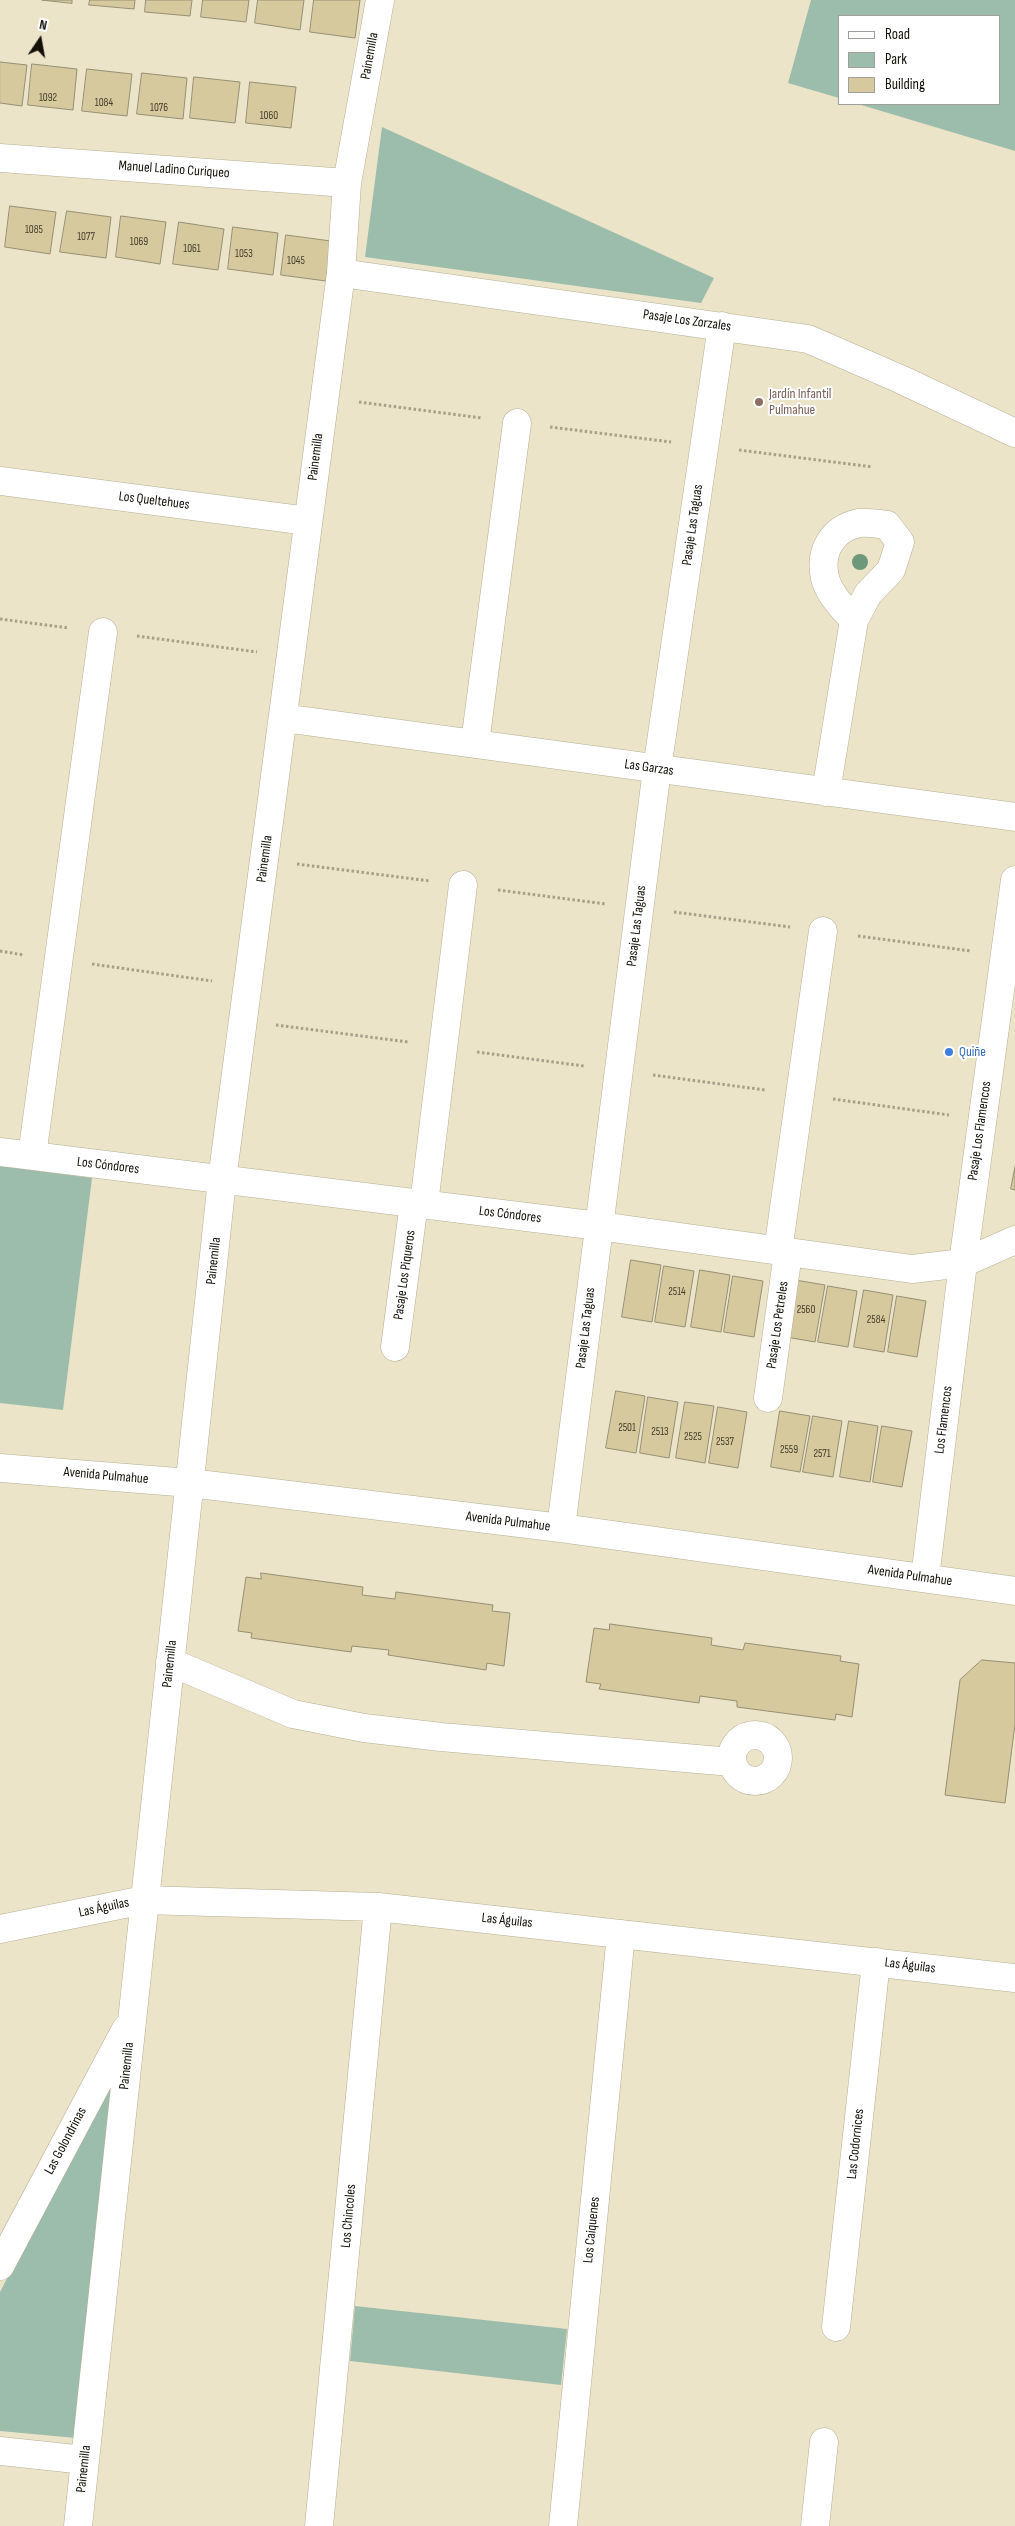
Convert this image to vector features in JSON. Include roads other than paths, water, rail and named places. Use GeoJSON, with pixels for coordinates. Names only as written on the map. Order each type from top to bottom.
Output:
{"type":"FeatureCollection","features":[{"type":"Feature","properties":{"kind":"street","name":"Painemilla"},"geometry":{"type":"LineString","coordinates":[[78,2526],[222,1180],[341,273],[347,183],[380,0]]}},
{"type":"Feature","properties":{"kind":"street","name":"Manuel Ladino Curiqueo"},"geometry":{"type":"LineString","coordinates":[[0,158],[347,183]]}},
{"type":"Feature","properties":{"kind":"street","name":"Pasaje Los Zorzales"},"geometry":{"type":"LineString","coordinates":[[341,273],[808,339],[900,379],[1015,433]]}},
{"type":"Feature","properties":{"kind":"street","name":"Pasaje Las Taguas"},"geometry":{"type":"LineString","coordinates":[[561,1528],[657,769],[722,326]]}},
{"type":"Feature","properties":{"kind":"street"},"geometry":{"type":"LineString","coordinates":[[475,743],[517,422]]}},
{"type":"Feature","properties":{"kind":"street","name":"Los Queltehues"},"geometry":{"type":"LineString","coordinates":[[0,481],[308,521]]}},
{"type":"Feature","properties":{"kind":"street"},"geometry":{"type":"LineString","coordinates":[[826,792],[854,620]]}},
{"type":"Feature","properties":{"kind":"street"},"geometry":{"type":"LineString","coordinates":[[32,1156],[103,632]]}},
{"type":"Feature","properties":{"kind":"street","name":"Las Garzas"},"geometry":{"type":"LineString","coordinates":[[283,718],[1015,817]]}},
{"type":"Feature","properties":{"kind":"street","name":"Pasaje Los Flamencos"},"geometry":{"type":"LineString","coordinates":[[963,1263],[1004,1038],[1015,880]]}},
{"type":"Feature","properties":{"kind":"street","name":"Pasaje Los Piqueros"},"geometry":{"type":"LineString","coordinates":[[395,1347],[419,1204],[464,885]]}},
{"type":"Feature","properties":{"kind":"street","name":"Pasaje Los Petreles"},"geometry":{"type":"LineString","coordinates":[[768,1398],[783,1252],[823,932]]}},
{"type":"Feature","properties":{"kind":"street","name":"Los Cóndores"},"geometry":{"type":"LineString","coordinates":[[0,1152],[599,1226],[912,1269],[963,1263],[1015,1240]]}},
{"type":"Feature","properties":{"kind":"street","name":"Los Flamencos"},"geometry":{"type":"LineString","coordinates":[[925,1578],[963,1263]]}},
{"type":"Feature","properties":{"kind":"street","name":"Avenida Pulmahue"},"geometry":{"type":"LineString","coordinates":[[0,1468],[190,1483],[561,1528],[1015,1591]]}},
{"type":"Feature","properties":{"kind":"street"},"geometry":{"type":"LineString","coordinates":[[170,1662],[293,1714],[364,1728],[441,1737],[732,1762]]}},
{"type":"Feature","properties":{"kind":"street","name":"Las Águilas"},"geometry":{"type":"LineString","coordinates":[[0,1929],[144,1900],[378,1907],[1015,1978]]}},
{"type":"Feature","properties":{"kind":"street","name":"Los Chincoles"},"geometry":{"type":"LineString","coordinates":[[319,2526],[378,1907]]}},
{"type":"Feature","properties":{"kind":"street","name":"Los Caiquenes"},"geometry":{"type":"LineString","coordinates":[[562,2526],[621,1934]]}},
{"type":"Feature","properties":{"kind":"street","name":"Las Codornices"},"geometry":{"type":"LineString","coordinates":[[836,2327],[876,1962]]}},
{"type":"Feature","properties":{"kind":"street","name":"Las Golondrinas"},"geometry":{"type":"LineString","coordinates":[[0,2266],[132,2016]]}},
{"type":"Feature","properties":{"kind":"street"},"geometry":{"type":"LineString","coordinates":[[815,2526],[824,2442]]}},
{"type":"Feature","properties":{"kind":"street"},"geometry":{"type":"LineString","coordinates":[[0,2451],[85,2460]]}},
{"type":"Feature","properties":{"kind":"place","name":"Jardín Infantil Pulmahue"},"geometry":{"type":"Point","coordinates":[759,402]}},
{"type":"Feature","properties":{"kind":"place","name":"Quiñe"},"geometry":{"type":"Point","coordinates":[949,1052]}}]}
